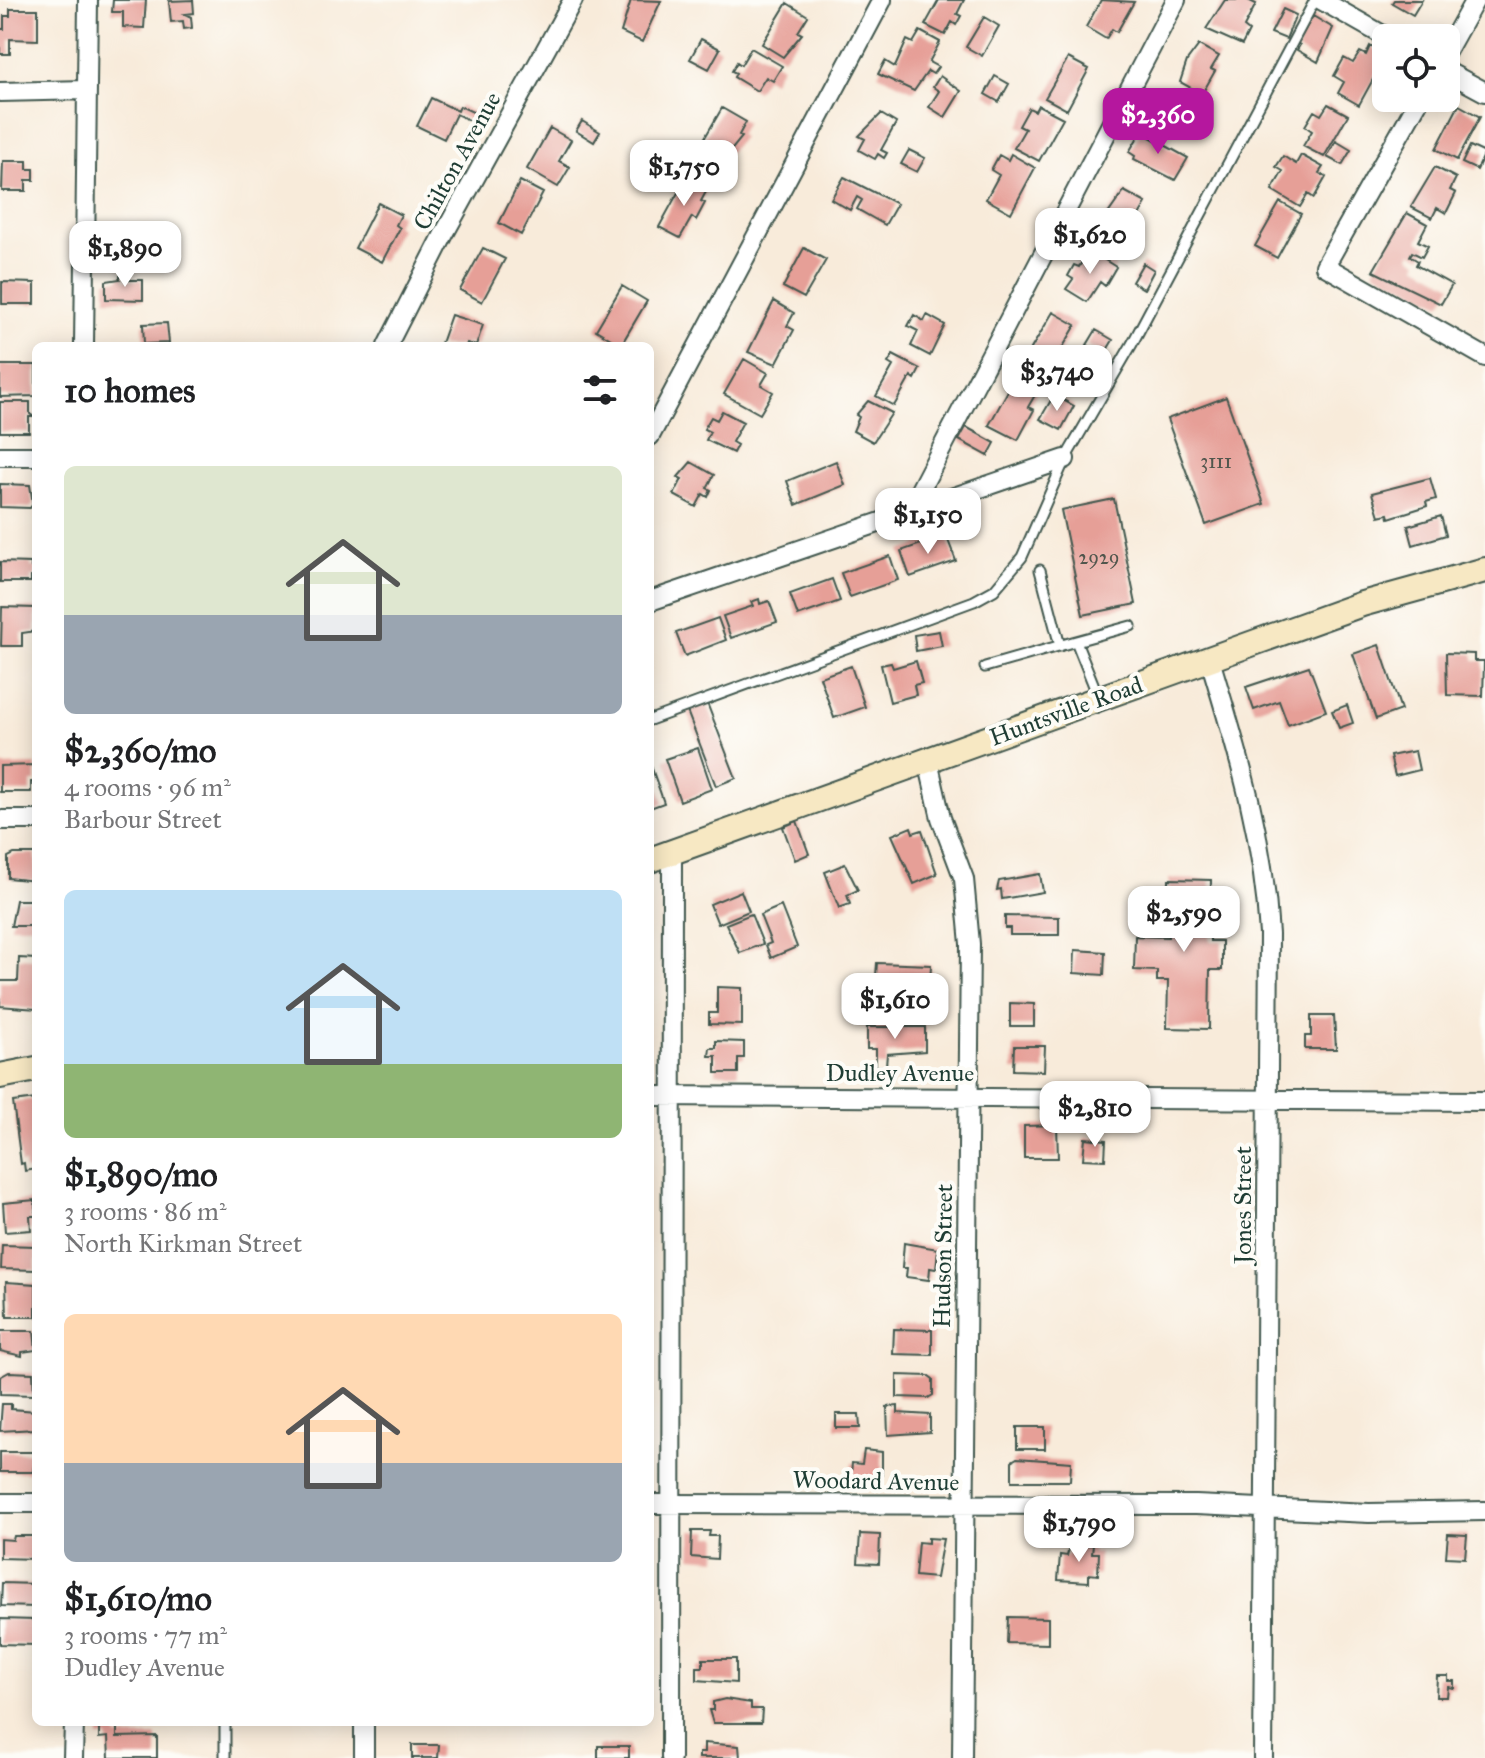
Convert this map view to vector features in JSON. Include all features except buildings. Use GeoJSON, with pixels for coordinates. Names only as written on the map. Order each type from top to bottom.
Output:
{"type":"FeatureCollection","features":[{"type":"Feature","properties":{"kind":"main road","name":"Huntsville Road"},"geometry":{"type":"LineString","coordinates":[[661,856],[1376,599],[1485,570]]}},
{"type":"Feature","properties":{"kind":"main road"},"geometry":{"type":"LineString","coordinates":[[0,1076],[32,1070]]}},
{"type":"Feature","properties":{"kind":"street"},"geometry":{"type":"LineString","coordinates":[[84,342],[88,0]]}},
{"type":"Feature","properties":{"kind":"street","name":"Chilton Avenue"},"geometry":{"type":"LineString","coordinates":[[389,342],[444,234],[573,0]]}},
{"type":"Feature","properties":{"kind":"street"},"geometry":{"type":"LineString","coordinates":[[654,428],[882,0]]}},
{"type":"Feature","properties":{"kind":"street"},"geometry":{"type":"LineString","coordinates":[[908,513],[1176,0]]}},
{"type":"Feature","properties":{"kind":"street"},"geometry":{"type":"LineString","coordinates":[[1318,0],[1372,29]]}},
{"type":"Feature","properties":{"kind":"street"},"geometry":{"type":"LineString","coordinates":[[1460,27],[1475,0]]}},
{"type":"Feature","properties":{"kind":"street"},"geometry":{"type":"LineString","coordinates":[[1460,79],[1485,92]]}},
{"type":"Feature","properties":{"kind":"street"},"geometry":{"type":"LineString","coordinates":[[0,92],[87,90]]}},
{"type":"Feature","properties":{"kind":"street"},"geometry":{"type":"LineString","coordinates":[[1412,112],[1325,266],[1485,357]]}},
{"type":"Feature","properties":{"kind":"street"},"geometry":{"type":"LineString","coordinates":[[0,456],[32,456]]}},
{"type":"Feature","properties":{"kind":"street"},"geometry":{"type":"LineString","coordinates":[[654,600],[1065,459]]}},
{"type":"Feature","properties":{"kind":"street","name":"Jones Street"},"geometry":{"type":"LineString","coordinates":[[1210,660],[1258,826],[1265,869],[1269,934],[1263,1758]]}},
{"type":"Feature","properties":{"kind":"street","name":"Hudson Street"},"geometry":{"type":"LineString","coordinates":[[928,761],[941,818],[964,879],[970,944],[962,1758]]}},
{"type":"Feature","properties":{"kind":"street"},"geometry":{"type":"LineString","coordinates":[[0,820],[32,820]]}},
{"type":"Feature","properties":{"kind":"street"},"geometry":{"type":"LineString","coordinates":[[661,856],[671,1096],[671,1758]]}},
{"type":"Feature","properties":{"kind":"street","name":"Dudley Avenue"},"geometry":{"type":"LineString","coordinates":[[654,1096],[1485,1101]]}},
{"type":"Feature","properties":{"kind":"street"},"geometry":{"type":"LineString","coordinates":[[0,1503],[32,1503]]}},
{"type":"Feature","properties":{"kind":"street","name":"Woodard Avenue"},"geometry":{"type":"LineString","coordinates":[[654,1504],[1264,1506],[1369,1513],[1485,1511]]}},
{"type":"Feature","properties":{"kind":"street"},"geometry":{"type":"LineString","coordinates":[[73,1758],[74,1726]]}},
{"type":"Feature","properties":{"kind":"street"},"geometry":{"type":"LineString","coordinates":[[364,1726],[364,1758]]}},
{"type":"Feature","properties":{"kind":"lane"},"geometry":{"type":"LineString","coordinates":[[654,719],[893,634],[994,590],[1022,557],[1065,459],[1146,319],[1318,0]]}},
{"type":"Feature","properties":{"kind":"lane"},"geometry":{"type":"LineString","coordinates":[[1040,570],[1060,646]]}},
{"type":"Feature","properties":{"kind":"lane"},"geometry":{"type":"LineString","coordinates":[[985,667],[1131,626]]}},
{"type":"Feature","properties":{"kind":"lane"},"geometry":{"type":"LineString","coordinates":[[1076,641],[1100,699]]}},
{"type":"Feature","properties":{"kind":"lane"},"geometry":{"type":"LineString","coordinates":[[225,1726],[225,1758]]}}]}
